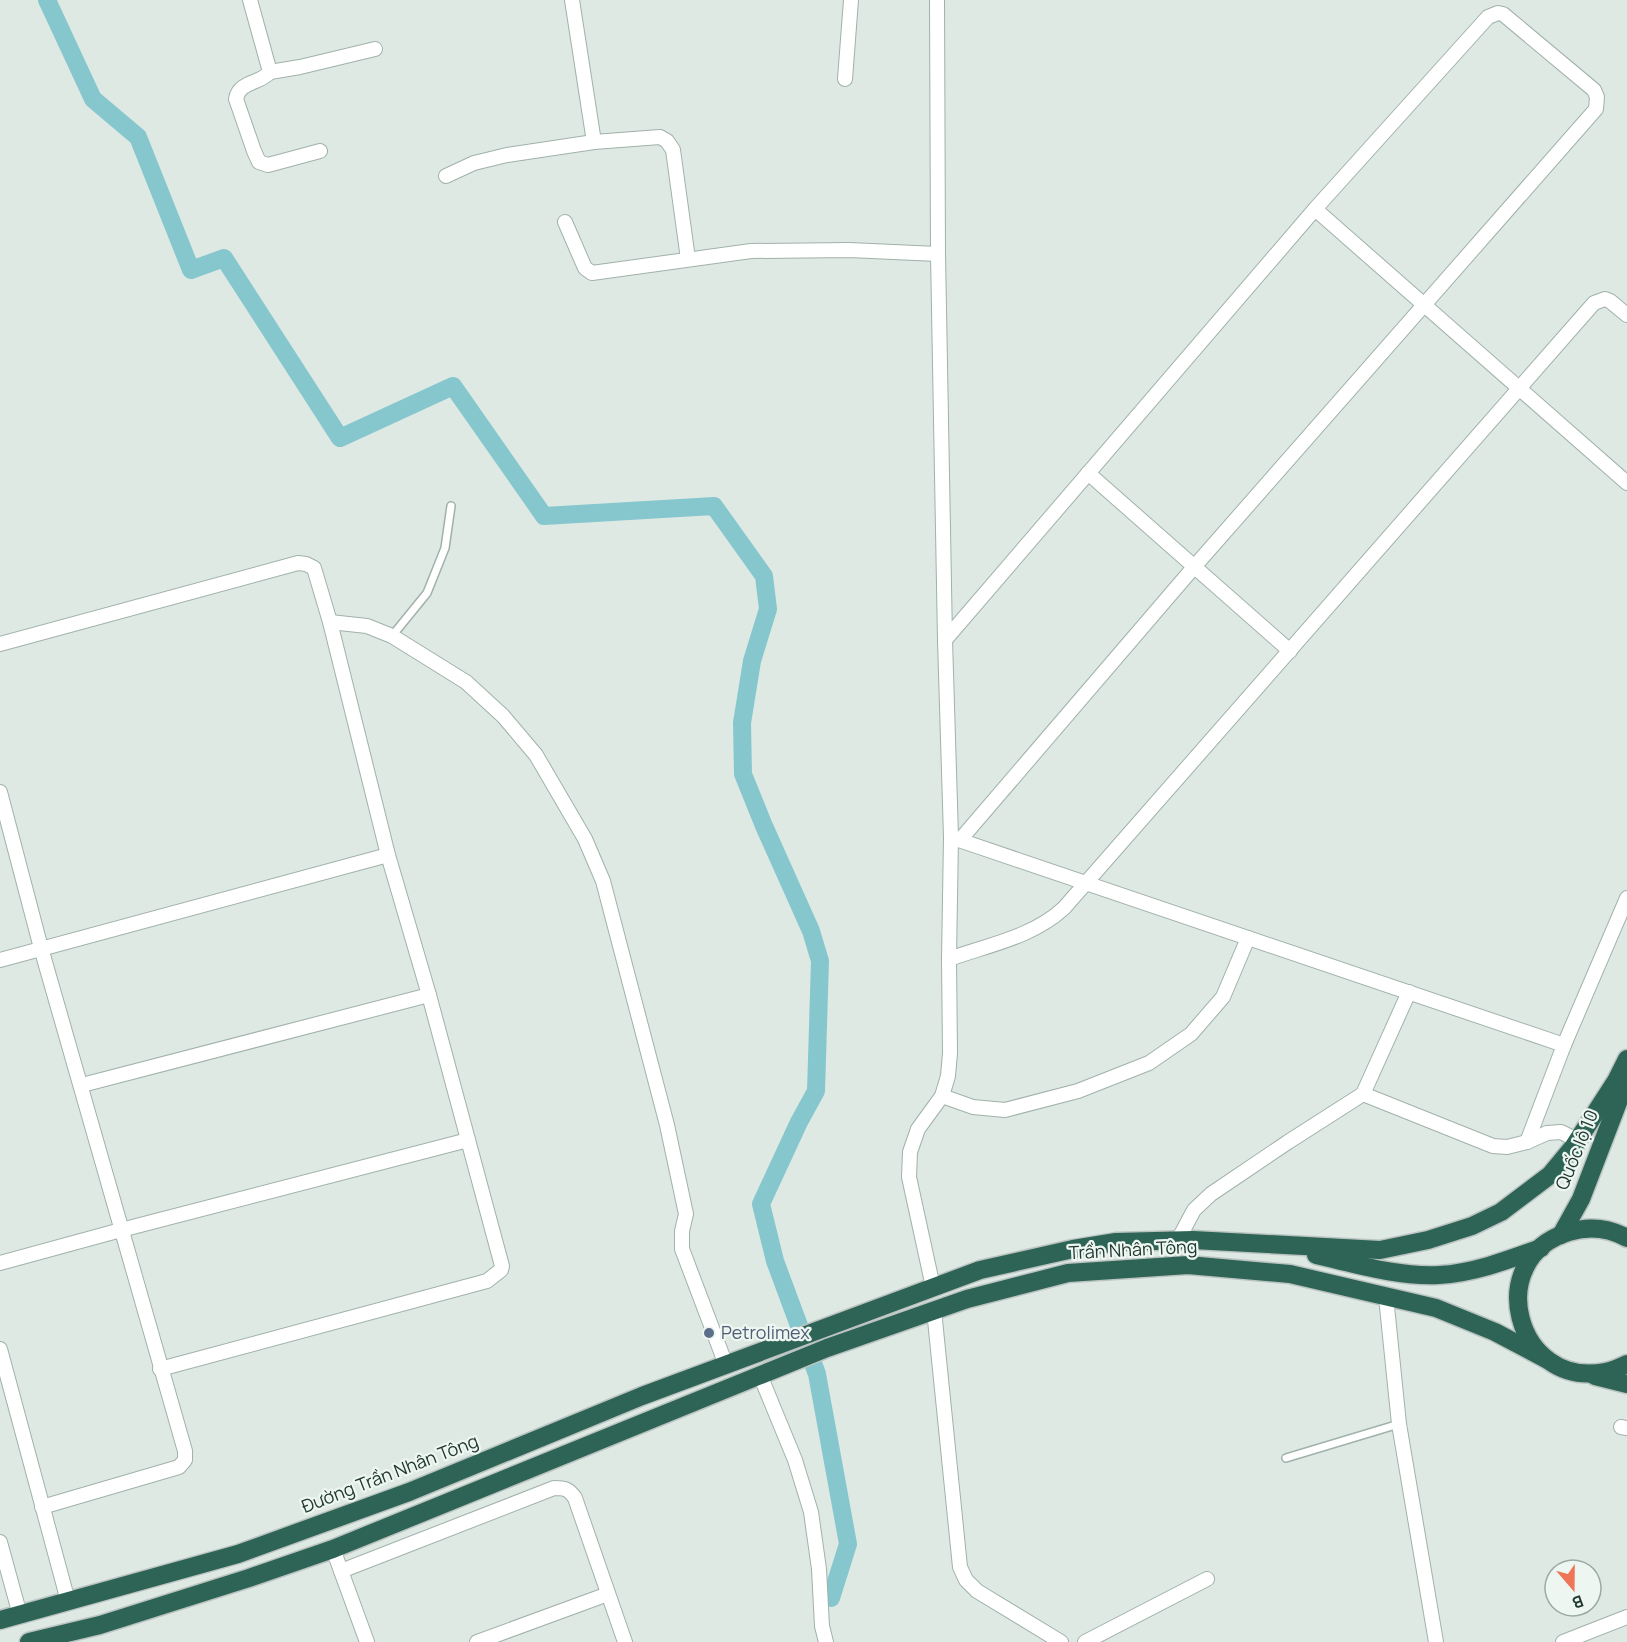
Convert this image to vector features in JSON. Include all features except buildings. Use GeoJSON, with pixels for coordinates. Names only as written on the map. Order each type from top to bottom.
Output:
{"type":"FeatureCollection","features":[{"type":"Feature","properties":{"kind":"highway","name":"Trần Nhân Tông"},"geometry":{"type":"LineString","coordinates":[[786,1342],[980,1270],[1073,1249],[1116,1242],[1178,1240],[1380,1250],[1428,1240],[1472,1226],[1501,1212],[1550,1175],[1577,1140],[1616,1081],[1627,1059]]}},
{"type":"Feature","properties":{"kind":"highway","name":"Quốc lộ 10"},"geometry":{"type":"LineString","coordinates":[[1561,1235],[1581,1199],[1627,1079]]}},
{"type":"Feature","properties":{"kind":"highway"},"geometry":{"type":"LineString","coordinates":[[1546,1359],[1531,1344],[1521,1325],[1517,1304],[1520,1283],[1528,1263],[1542,1247],[1561,1235],[1579,1229],[1598,1228],[1627,1238]]}},
{"type":"Feature","properties":{"kind":"highway","name":"Trần Nhân Tông"},"geometry":{"type":"LineString","coordinates":[[1259,1243],[1399,1273],[1440,1275],[1493,1265],[1542,1247]]}},
{"type":"Feature","properties":{"kind":"highway","name":"Trần Nhân Tông"},"geometry":{"type":"LineString","coordinates":[[760,1375],[827,1348],[967,1299],[1068,1273],[1188,1265],[1290,1274],[1436,1308],[1495,1332],[1564,1369],[1627,1384]]}},
{"type":"Feature","properties":{"kind":"highway","name":"Đường Trần Nhân Tông"},"geometry":{"type":"LineString","coordinates":[[0,1620],[238,1554],[409,1492],[642,1396],[786,1342]]}},
{"type":"Feature","properties":{"kind":"highway"},"geometry":{"type":"LineString","coordinates":[[1585,1374],[1607,1372],[1627,1364]]}},
{"type":"Feature","properties":{"kind":"highway"},"geometry":{"type":"LineString","coordinates":[[29,1642],[100,1625],[333,1549],[760,1375]]}},
{"type":"Feature","properties":{"kind":"highway"},"geometry":{"type":"LineString","coordinates":[[321,1523],[333,1549]]}},
{"type":"Feature","properties":{"kind":"street"},"geometry":{"type":"LineString","coordinates":[[250,0],[270,72]]}},
{"type":"Feature","properties":{"kind":"street"},"geometry":{"type":"LineString","coordinates":[[573,0],[594,142]]}},
{"type":"Feature","properties":{"kind":"street"},"geometry":{"type":"LineString","coordinates":[[845,79],[851,0]]}},
{"type":"Feature","properties":{"kind":"street"},"geometry":{"type":"LineString","coordinates":[[933,1287],[909,1177],[910,1152],[918,1129],[942,1096],[948,1076],[950,1053],[949,959],[956,839],[945,640],[938,254],[937,0]]}},
{"type":"Feature","properties":{"kind":"street"},"geometry":{"type":"LineString","coordinates":[[945,640],[1315,209],[1488,17],[1493,14],[1503,14],[1594,90],[1598,97],[1596,109],[956,839]]}},
{"type":"Feature","properties":{"kind":"street"},"geometry":{"type":"LineString","coordinates":[[320,151],[268,165],[259,162],[236,99],[237,92],[270,72],[375,49]]}},
{"type":"Feature","properties":{"kind":"street"},"geometry":{"type":"LineString","coordinates":[[446,176],[474,163],[507,154],[594,142],[660,137],[668,141],[672,150],[688,259]]}},
{"type":"Feature","properties":{"kind":"street"},"geometry":{"type":"LineString","coordinates":[[1315,209],[1627,483]]}},
{"type":"Feature","properties":{"kind":"street"},"geometry":{"type":"LineString","coordinates":[[565,222],[585,268],[592,273],[751,250],[849,250],[938,254]]}},
{"type":"Feature","properties":{"kind":"street"},"geometry":{"type":"LineString","coordinates":[[949,959],[1038,928],[1052,920],[1594,303],[1605,299],[1627,315]]}},
{"type":"Feature","properties":{"kind":"street"},"geometry":{"type":"LineString","coordinates":[[1088,473],[1290,651]]}},
{"type":"Feature","properties":{"kind":"street"},"geometry":{"type":"LineString","coordinates":[[0,644],[298,563],[314,568],[330,622],[388,855],[429,995],[502,1266],[494,1278],[487,1281],[160,1369]]}},
{"type":"Feature","properties":{"kind":"street"},"geometry":{"type":"LineString","coordinates":[[330,622],[367,626],[392,636],[466,682],[503,716],[536,755],[585,839],[603,881],[667,1125],[686,1214],[682,1231],[682,1249],[726,1365]]}},
{"type":"Feature","properties":{"kind":"street"},"geometry":{"type":"LineString","coordinates":[[0,792],[41,948],[185,1451],[184,1460],[179,1467],[42,1507]]}},
{"type":"Feature","properties":{"kind":"street"},"geometry":{"type":"LineString","coordinates":[[956,839],[1564,1045]]}},
{"type":"Feature","properties":{"kind":"street"},"geometry":{"type":"LineString","coordinates":[[0,960],[388,855]]}},
{"type":"Feature","properties":{"kind":"street"},"geometry":{"type":"LineString","coordinates":[[1527,1142],[1564,1045],[1627,898]]}},
{"type":"Feature","properties":{"kind":"street"},"geometry":{"type":"LineString","coordinates":[[942,1096],[973,1107],[1005,1110],[1078,1091],[1149,1063],[1191,1034],[1223,997],[1248,938]]}},
{"type":"Feature","properties":{"kind":"street"},"geometry":{"type":"LineString","coordinates":[[1178,1240],[1194,1210],[1211,1194],[1363,1094],[1409,992]]}},
{"type":"Feature","properties":{"kind":"street"},"geometry":{"type":"LineString","coordinates":[[82,1085],[429,995]]}},
{"type":"Feature","properties":{"kind":"street"},"geometry":{"type":"LineString","coordinates":[[1363,1094],[1493,1146],[1507,1147],[1527,1142],[1547,1133],[1561,1132],[1577,1140]]}},
{"type":"Feature","properties":{"kind":"street"},"geometry":{"type":"LineString","coordinates":[[0,1263],[468,1140]]}},
{"type":"Feature","properties":{"kind":"street"},"geometry":{"type":"LineString","coordinates":[[1386,1297],[1399,1424],[1436,1642]]}},
{"type":"Feature","properties":{"kind":"street"},"geometry":{"type":"LineString","coordinates":[[934,1310],[960,1567],[966,1580],[977,1591],[1061,1642]]}},
{"type":"Feature","properties":{"kind":"street"},"geometry":{"type":"LineString","coordinates":[[0,1349],[68,1601]]}},
{"type":"Feature","properties":{"kind":"street"},"geometry":{"type":"LineString","coordinates":[[760,1375],[795,1460],[811,1512],[819,1569],[822,1626],[826,1642]]}},
{"type":"Feature","properties":{"kind":"street"},"geometry":{"type":"LineString","coordinates":[[341,1571],[554,1488],[565,1488],[575,1498],[625,1642]]}},
{"type":"Feature","properties":{"kind":"street"},"geometry":{"type":"LineString","coordinates":[[0,1542],[20,1615]]}},
{"type":"Feature","properties":{"kind":"street"},"geometry":{"type":"LineString","coordinates":[[333,1549],[367,1642]]}},
{"type":"Feature","properties":{"kind":"street"},"geometry":{"type":"LineString","coordinates":[[1085,1642],[1207,1579]]}},
{"type":"Feature","properties":{"kind":"street"},"geometry":{"type":"LineString","coordinates":[[477,1642],[608,1594]]}},
{"type":"Feature","properties":{"kind":"street"},"geometry":{"type":"LineString","coordinates":[[1563,1642],[1627,1617]]}},
{"type":"Feature","properties":{"kind":"lane"},"geometry":{"type":"LineString","coordinates":[[392,636],[427,593],[445,548],[451,506]]}},
{"type":"Feature","properties":{"kind":"lane"},"geometry":{"type":"LineString","coordinates":[[1286,1458],[1399,1424]]}},
{"type":"Feature","properties":{"kind":"waterway"},"geometry":{"type":"LineString","coordinates":[[47,0],[93,99],[138,137],[191,270],[224,258],[340,438],[453,386],[544,516],[714,506],[764,576],[768,609],[752,661],[742,723],[743,774],[811,931],[820,961],[816,1091],[761,1204],[775,1261],[817,1374],[848,1544],[831,1598]]}},
{"type":"Feature","properties":{"kind":"place","name":"Petrolimex"},"geometry":{"type":"Point","coordinates":[709,1333]}}]}
